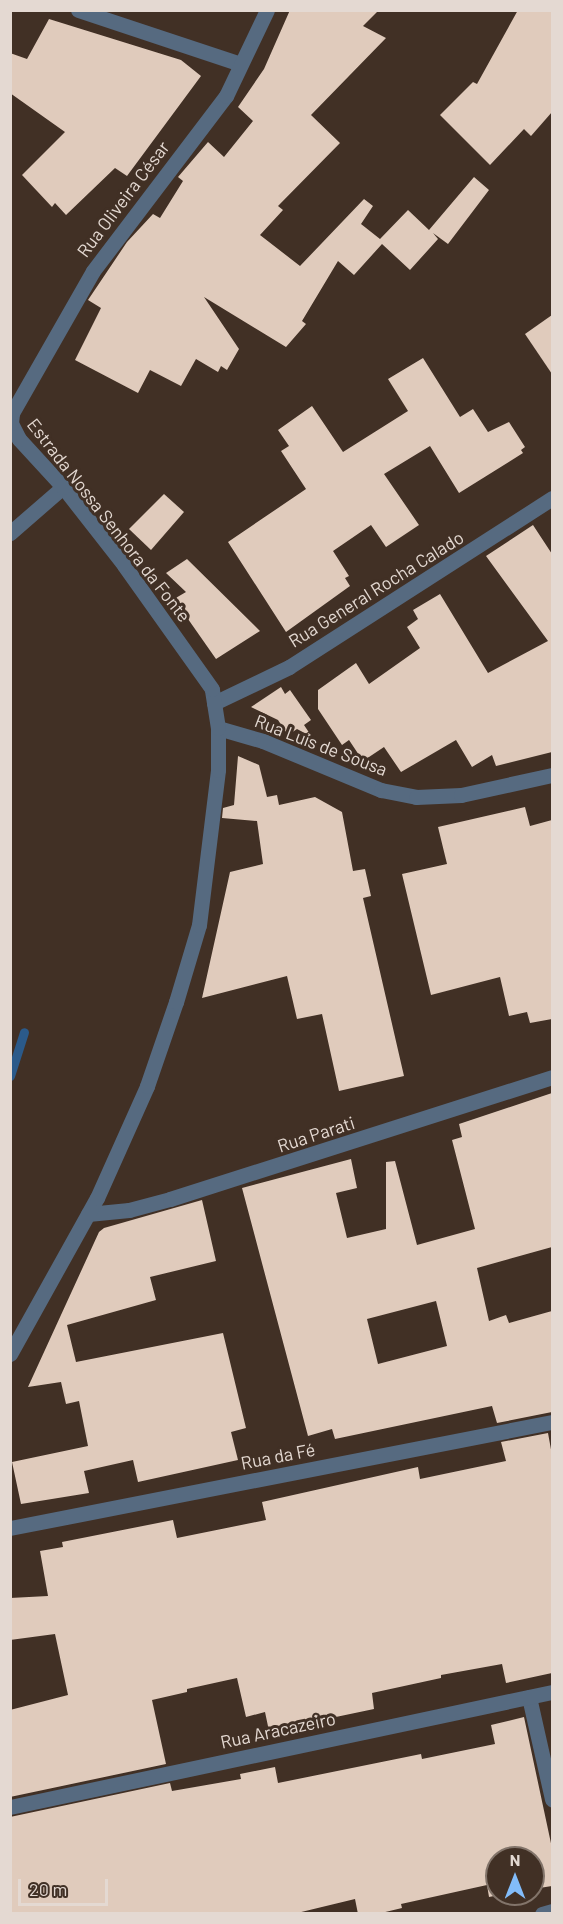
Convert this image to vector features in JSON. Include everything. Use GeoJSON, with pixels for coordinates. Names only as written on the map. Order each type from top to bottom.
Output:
{"type":"FeatureCollection","features":[{"type":"Feature","properties":{"kind":"street"},"geometry":{"type":"LineString","coordinates":[[78,10],[240,64]]}},
{"type":"Feature","properties":{"kind":"street","name":"Rua Oliveira César"},"geometry":{"type":"LineString","coordinates":[[12,413],[93,271],[165,172],[205,126],[226,96],[267,10]]}},
{"type":"Feature","properties":{"kind":"street","name":"Estrada Nossa Senhora da Fonte"},"geometry":{"type":"LineString","coordinates":[[10,1354],[88,1214],[147,1086],[199,925],[218,770],[218,728],[212,689],[63,487],[19,439],[11,423],[12,413]]}},
{"type":"Feature","properties":{"kind":"street"},"geometry":{"type":"LineString","coordinates":[[10,533],[63,487]]}},
{"type":"Feature","properties":{"kind":"street","name":"Rua General Rocha Calado"},"geometry":{"type":"LineString","coordinates":[[214,703],[289,667],[552,498]]}},
{"type":"Feature","properties":{"kind":"street","name":"Rua Luís de Sousa"},"geometry":{"type":"LineString","coordinates":[[218,728],[263,741],[381,790],[417,797],[461,795],[552,775]]}},
{"type":"Feature","properties":{"kind":"street","name":"Rua Parati"},"geometry":{"type":"LineString","coordinates":[[88,1214],[129,1210],[170,1199],[552,1077]]}},
{"type":"Feature","properties":{"kind":"street","name":"Rua da Fé"},"geometry":{"type":"LineString","coordinates":[[10,1528],[552,1422]]}},
{"type":"Feature","properties":{"kind":"street","name":"Rua Aracazeiro"},"geometry":{"type":"LineString","coordinates":[[10,1807],[552,1692]]}},
{"type":"Feature","properties":{"kind":"street"},"geometry":{"type":"LineString","coordinates":[[529,1697],[552,1799]]}},
{"type":"Feature","properties":{"kind":"street"},"geometry":{"type":"LineString","coordinates":[[542,1914],[552,1911]]}},
{"type":"Feature","properties":{"kind":"building"},"geometry":{"type":"Polygon","coordinates":[[[290,10],[379,10],[363,26],[386,38],[311,115],[340,143],[278,206],[283,210],[260,235],[300,266],[364,199],[373,206],[361,224],[380,239],[408,210],[429,230],[474,177],[489,190],[448,244],[433,233],[438,239],[410,270],[382,244],[354,275],[338,261],[302,321],[306,324],[286,347],[204,297],[239,349],[227,370],[221,366],[218,372],[196,359],[181,386],[150,370],[138,393],[75,360],[101,308],[88,300],[127,242],[153,214],[160,218],[183,181],[178,177],[208,142],[224,157],[253,121],[238,107],[264,69],[290,10]]]}},
{"type":"Feature","properties":{"kind":"building"},"geometry":{"type":"Polygon","coordinates":[[[518,10],[552,10],[552,112],[531,136],[524,129],[490,165],[440,115],[473,82],[477,84],[518,10]]]}},
{"type":"Feature","properties":{"kind":"building"},"geometry":{"type":"Polygon","coordinates":[[[49,19],[181,60],[201,76],[127,176],[115,168],[66,215],[55,203],[52,207],[22,175],[65,132],[10,93],[10,53],[27,59],[49,19]]]}},
{"type":"Feature","properties":{"kind":"building"},"geometry":{"type":"Polygon","coordinates":[[[552,315],[552,374],[525,334],[552,315]]]}},
{"type":"Feature","properties":{"kind":"building"},"geometry":{"type":"Polygon","coordinates":[[[423,358],[460,417],[473,409],[488,432],[509,422],[525,447],[521,450],[523,453],[459,493],[430,446],[384,474],[419,525],[386,547],[371,525],[333,551],[349,576],[345,578],[350,586],[286,632],[228,542],[306,489],[281,451],[289,446],[278,430],[312,406],[343,452],[408,411],[388,379],[423,358]]]}},
{"type":"Feature","properties":{"kind":"building"},"geometry":{"type":"Polygon","coordinates":[[[164,494],[184,512],[151,550],[129,529],[164,494]]]}},
{"type":"Feature","properties":{"kind":"building"},"geometry":{"type":"Polygon","coordinates":[[[533,525],[552,554],[552,752],[496,766],[492,755],[472,767],[456,740],[401,772],[384,747],[363,761],[349,740],[342,745],[318,709],[318,690],[356,663],[369,684],[420,648],[407,627],[418,619],[413,610],[440,594],[488,673],[548,641],[486,556],[533,525]]]}},
{"type":"Feature","properties":{"kind":"building"},"geometry":{"type":"Polygon","coordinates":[[[187,559],[260,631],[216,659],[174,599],[186,592],[166,573],[187,559]]]}},
{"type":"Feature","properties":{"kind":"building"},"geometry":{"type":"Polygon","coordinates":[[[281,687],[285,694],[290,690],[311,720],[304,725],[312,737],[297,729],[288,735],[278,720],[251,707],[281,687]]]}},
{"type":"Feature","properties":{"kind":"building"},"geometry":{"type":"Polygon","coordinates":[[[238,756],[259,765],[267,797],[277,795],[279,805],[315,797],[342,812],[353,871],[365,869],[371,896],[363,898],[404,1076],[339,1091],[322,1014],[297,1019],[287,976],[202,998],[230,872],[263,864],[257,821],[222,818],[223,808],[234,805],[238,756]]]}},
{"type":"Feature","properties":{"kind":"building"},"geometry":{"type":"Polygon","coordinates":[[[525,807],[530,826],[552,820],[552,1019],[530,1023],[527,1012],[509,1016],[500,977],[431,995],[402,874],[447,864],[438,827],[525,807]]]}},
{"type":"Feature","properties":{"kind":"building"},"geometry":{"type":"Polygon","coordinates":[[[552,1093],[552,1247],[477,1268],[489,1321],[506,1315],[509,1323],[552,1311],[552,1412],[497,1423],[492,1406],[335,1439],[332,1429],[308,1436],[242,1188],[351,1159],[357,1188],[336,1193],[347,1238],[386,1229],[386,1162],[395,1161],[417,1245],[475,1229],[452,1140],[462,1137],[459,1124],[552,1093]],[[436,1301],[367,1319],[378,1364],[447,1346],[436,1301]]]}},
{"type":"Feature","properties":{"kind":"building"},"geometry":{"type":"Polygon","coordinates":[[[202,1200],[216,1261],[150,1277],[156,1300],[67,1325],[76,1362],[223,1333],[246,1428],[231,1432],[238,1460],[138,1482],[133,1460],[84,1471],[89,1493],[21,1504],[12,1462],[88,1446],[79,1401],[66,1404],[61,1382],[28,1387],[99,1232],[104,1228],[202,1200]]]}},
{"type":"Feature","properties":{"kind":"building"},"geometry":{"type":"Polygon","coordinates":[[[548,1433],[552,1455],[552,1673],[506,1683],[502,1664],[441,1675],[441,1678],[372,1693],[374,1709],[269,1731],[265,1712],[246,1717],[237,1678],[187,1689],[187,1692],[152,1700],[166,1764],[10,1797],[10,1710],[68,1695],[55,1634],[10,1640],[10,1598],[48,1596],[40,1551],[63,1547],[62,1542],[173,1520],[177,1538],[266,1520],[262,1502],[418,1467],[420,1479],[506,1461],[501,1442],[548,1433]]]}},
{"type":"Feature","properties":{"kind":"building"},"geometry":{"type":"Polygon","coordinates":[[[524,1717],[552,1848],[552,1886],[545,1887],[545,1846],[485,1846],[485,1885],[401,1904],[402,1908],[377,1914],[358,1914],[355,1899],[293,1914],[10,1914],[10,1817],[170,1783],[172,1791],[241,1779],[240,1774],[275,1767],[278,1783],[421,1754],[422,1759],[495,1744],[491,1725],[524,1717]]]}},
{"type":"Feature","properties":{"kind":"waterway"},"geometry":{"type":"LineString","coordinates":[[10,1076],[24,1032]]}}]}
